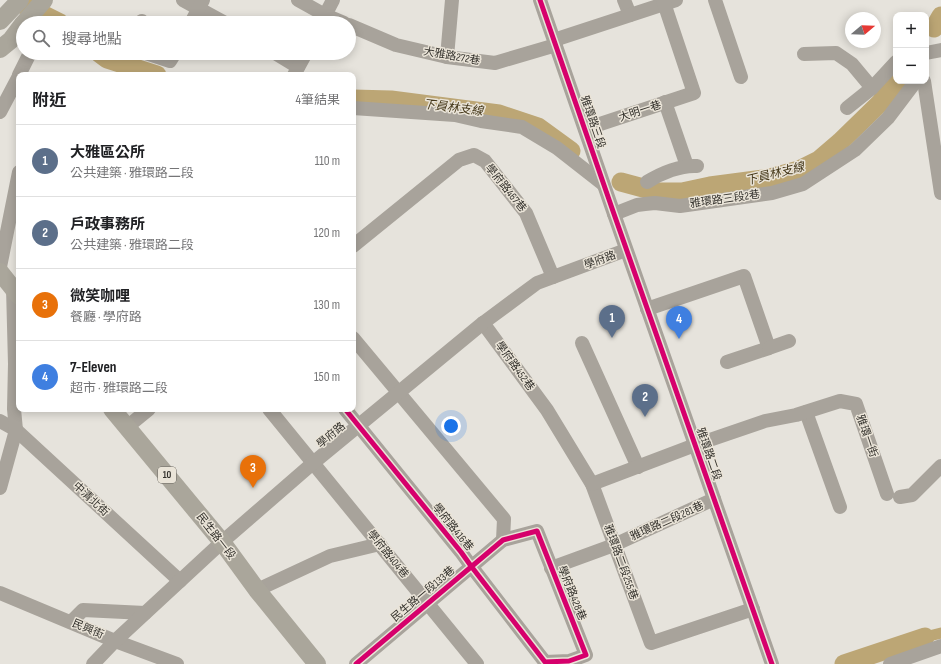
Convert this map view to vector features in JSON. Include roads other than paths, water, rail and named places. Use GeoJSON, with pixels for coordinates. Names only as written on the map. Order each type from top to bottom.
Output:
{"type":"FeatureCollection","features":[{"type":"Feature","properties":{"kind":"main road"},"geometry":{"type":"LineString","coordinates":[[30,16],[44,0]]}},
{"type":"Feature","properties":{"kind":"main road"},"geometry":{"type":"LineString","coordinates":[[0,49],[16,34]]}},
{"type":"Feature","properties":{"kind":"main road"},"geometry":{"type":"LineString","coordinates":[[0,272],[16,292]]}},
{"type":"Feature","properties":{"kind":"main road","name":"民生路一段"},"geometry":{"type":"LineString","coordinates":[[115,412],[222,542],[257,590],[317,664]]}},
{"type":"Feature","properties":{"kind":"street"},"geometry":{"type":"LineString","coordinates":[[183,0],[201,4],[216,16]]}},
{"type":"Feature","properties":{"kind":"street"},"geometry":{"type":"LineString","coordinates":[[298,0],[319,16]]}},
{"type":"Feature","properties":{"kind":"street"},"geometry":{"type":"LineString","coordinates":[[325,16],[333,0]]}},
{"type":"Feature","properties":{"kind":"street"},"geometry":{"type":"LineString","coordinates":[[447,57],[452,0]]}},
{"type":"Feature","properties":{"kind":"street","name":"雅環路三段"},"geometry":{"type":"LineString","coordinates":[[540,0],[626,250]]}},
{"type":"Feature","properties":{"kind":"street"},"geometry":{"type":"LineString","coordinates":[[624,0],[630,15]]}},
{"type":"Feature","properties":{"kind":"street"},"geometry":{"type":"LineString","coordinates":[[715,0],[741,77]]}},
{"type":"Feature","properties":{"kind":"street","name":"大雅路272巷"},"geometry":{"type":"LineString","coordinates":[[356,28],[396,45],[447,57],[495,63],[555,43],[667,1]]}},
{"type":"Feature","properties":{"kind":"street","name":"大明一巷"},"geometry":{"type":"LineString","coordinates":[[585,129],[694,93],[667,1]]}},
{"type":"Feature","properties":{"kind":"street"},"geometry":{"type":"LineString","coordinates":[[195,16],[201,4]]}},
{"type":"Feature","properties":{"kind":"street"},"geometry":{"type":"LineString","coordinates":[[11,9],[19,16]]}},
{"type":"Feature","properties":{"kind":"street"},"geometry":{"type":"LineString","coordinates":[[929,52],[941,50]]}},
{"type":"Feature","properties":{"kind":"street"},"geometry":{"type":"LineString","coordinates":[[804,54],[836,53],[852,64],[872,88]]}},
{"type":"Feature","properties":{"kind":"street"},"geometry":{"type":"LineString","coordinates":[[22,72],[27,60]]}},
{"type":"Feature","properties":{"kind":"street"},"geometry":{"type":"LineString","coordinates":[[283,60],[296,71],[302,60]]}},
{"type":"Feature","properties":{"kind":"street"},"geometry":{"type":"LineString","coordinates":[[847,108],[872,88],[893,65]]}},
{"type":"Feature","properties":{"kind":"street","name":"雅環路三段2巷"},"geometry":{"type":"LineString","coordinates":[[614,214],[637,205],[655,203],[680,206],[772,193],[803,184],[855,150],[888,118],[914,84]]}},
{"type":"Feature","properties":{"kind":"street"},"geometry":{"type":"LineString","coordinates":[[925,84],[940,176],[941,193]]}},
{"type":"Feature","properties":{"kind":"street"},"geometry":{"type":"LineString","coordinates":[[0,112],[16,86]]}},
{"type":"Feature","properties":{"kind":"street"},"geometry":{"type":"LineString","coordinates":[[647,182],[655,176],[692,166],[665,102]]}},
{"type":"Feature","properties":{"kind":"street"},"geometry":{"type":"LineString","coordinates":[[356,108],[455,115],[481,121],[522,127],[557,148],[603,184]]}},
{"type":"Feature","properties":{"kind":"street","name":"學府路467巷"},"geometry":{"type":"LineString","coordinates":[[356,244],[459,160],[474,155],[485,161],[526,213],[553,277]]}},
{"type":"Feature","properties":{"kind":"street"},"geometry":{"type":"LineString","coordinates":[[0,267],[16,187]]}},
{"type":"Feature","properties":{"kind":"street","name":"學府路"},"geometry":{"type":"LineString","coordinates":[[93,664],[115,641],[222,542],[313,463],[483,323],[537,284],[626,250]]}},
{"type":"Feature","properties":{"kind":"street","name":"雅環路二段"},"geometry":{"type":"LineString","coordinates":[[626,250],[772,664]]}},
{"type":"Feature","properties":{"kind":"street"},"geometry":{"type":"LineString","coordinates":[[647,309],[744,276],[768,348]]}},
{"type":"Feature","properties":{"kind":"street","name":"學府路452巷"},"geometry":{"type":"LineString","coordinates":[[483,323],[547,410],[592,484]]}},
{"type":"Feature","properties":{"kind":"street"},"geometry":{"type":"LineString","coordinates":[[727,362],[789,341]]}},
{"type":"Feature","properties":{"kind":"street"},"geometry":{"type":"LineString","coordinates":[[356,342],[504,519],[503,540]]}},
{"type":"Feature","properties":{"kind":"street"},"geometry":{"type":"LineString","coordinates":[[582,343],[638,467]]}},
{"type":"Feature","properties":{"kind":"street"},"geometry":{"type":"LineString","coordinates":[[0,488],[16,430],[14,409],[16,376]]}},
{"type":"Feature","properties":{"kind":"street","name":"雅環一街"},"geometry":{"type":"LineString","coordinates":[[695,445],[765,421],[796,415],[840,401],[856,404],[894,496],[912,495],[941,466]]}},
{"type":"Feature","properties":{"kind":"street"},"geometry":{"type":"LineString","coordinates":[[128,428],[146,412]]}},
{"type":"Feature","properties":{"kind":"street","name":"學府路404巷"},"geometry":{"type":"LineString","coordinates":[[271,412],[477,664]]}},
{"type":"Feature","properties":{"kind":"street","name":"學府路416巷"},"geometry":{"type":"LineString","coordinates":[[347,412],[461,552],[544,662]]}},
{"type":"Feature","properties":{"kind":"street"},"geometry":{"type":"LineString","coordinates":[[806,412],[840,506]]}},
{"type":"Feature","properties":{"kind":"street","name":"中清北街"},"geometry":{"type":"LineString","coordinates":[[0,421],[16,430],[180,581]]}},
{"type":"Feature","properties":{"kind":"street"},"geometry":{"type":"LineString","coordinates":[[592,484],[695,445]]}},
{"type":"Feature","properties":{"kind":"street","name":"雅環路二段255巷"},"geometry":{"type":"LineString","coordinates":[[592,484],[651,643],[753,609]]}},
{"type":"Feature","properties":{"kind":"street","name":"雅環路二段281巷"},"geometry":{"type":"LineString","coordinates":[[552,568],[614,545],[714,499]]}},
{"type":"Feature","properties":{"kind":"street","name":"學府路428巷"},"geometry":{"type":"LineString","coordinates":[[503,540],[537,531],[586,655],[569,661],[544,662]]}},
{"type":"Feature","properties":{"kind":"street","name":"民生路一段133巷"},"geometry":{"type":"LineString","coordinates":[[356,664],[503,540]]}},
{"type":"Feature","properties":{"kind":"street"},"geometry":{"type":"LineString","coordinates":[[257,590],[330,556],[380,544]]}},
{"type":"Feature","properties":{"kind":"street","name":"民興街"},"geometry":{"type":"LineString","coordinates":[[0,593],[115,641],[177,664]]}},
{"type":"Feature","properties":{"kind":"street"},"geometry":{"type":"LineString","coordinates":[[71,622],[83,610],[145,614]]}},
{"type":"Feature","properties":{"kind":"street"},"geometry":{"type":"LineString","coordinates":[[890,664],[941,646]]}},
{"type":"Feature","properties":{"kind":"waterway","name":"下員林支線"},"geometry":{"type":"LineString","coordinates":[[20,3],[46,16]]}},
{"type":"Feature","properties":{"kind":"waterway","name":"下員林支線"},"geometry":{"type":"LineString","coordinates":[[934,28],[941,16]]}},
{"type":"Feature","properties":{"kind":"waterway","name":"下員林支線"},"geometry":{"type":"LineString","coordinates":[[110,60],[148,72]]}},
{"type":"Feature","properties":{"kind":"waterway","name":"下員林支線"},"geometry":{"type":"LineString","coordinates":[[621,182],[658,192],[682,192],[710,186],[770,178],[799,170],[819,160],[840,142],[880,103],[895,84]]}},
{"type":"Feature","properties":{"kind":"waterway","name":"下員林支線"},"geometry":{"type":"LineString","coordinates":[[356,99],[391,100],[499,114],[538,127],[571,151]]}},
{"type":"Feature","properties":{"kind":"waterway"},"geometry":{"type":"LineString","coordinates":[[925,637],[941,633]]}},
{"type":"Feature","properties":{"kind":"waterway"},"geometry":{"type":"LineString","coordinates":[[844,664],[925,637]]}},
{"type":"Feature","properties":{"kind":"place","name":"大雅區公所"},"geometry":{"type":"Point","coordinates":[612,338]}},
{"type":"Feature","properties":{"kind":"place","name":"7-Eleven"},"geometry":{"type":"Point","coordinates":[679,339]}},
{"type":"Feature","properties":{"kind":"place","name":"戶政事務所"},"geometry":{"type":"Point","coordinates":[645,417]}},
{"type":"Feature","properties":{"kind":"place","name":"微笑咖哩"},"geometry":{"type":"Point","coordinates":[253,488]}}]}
